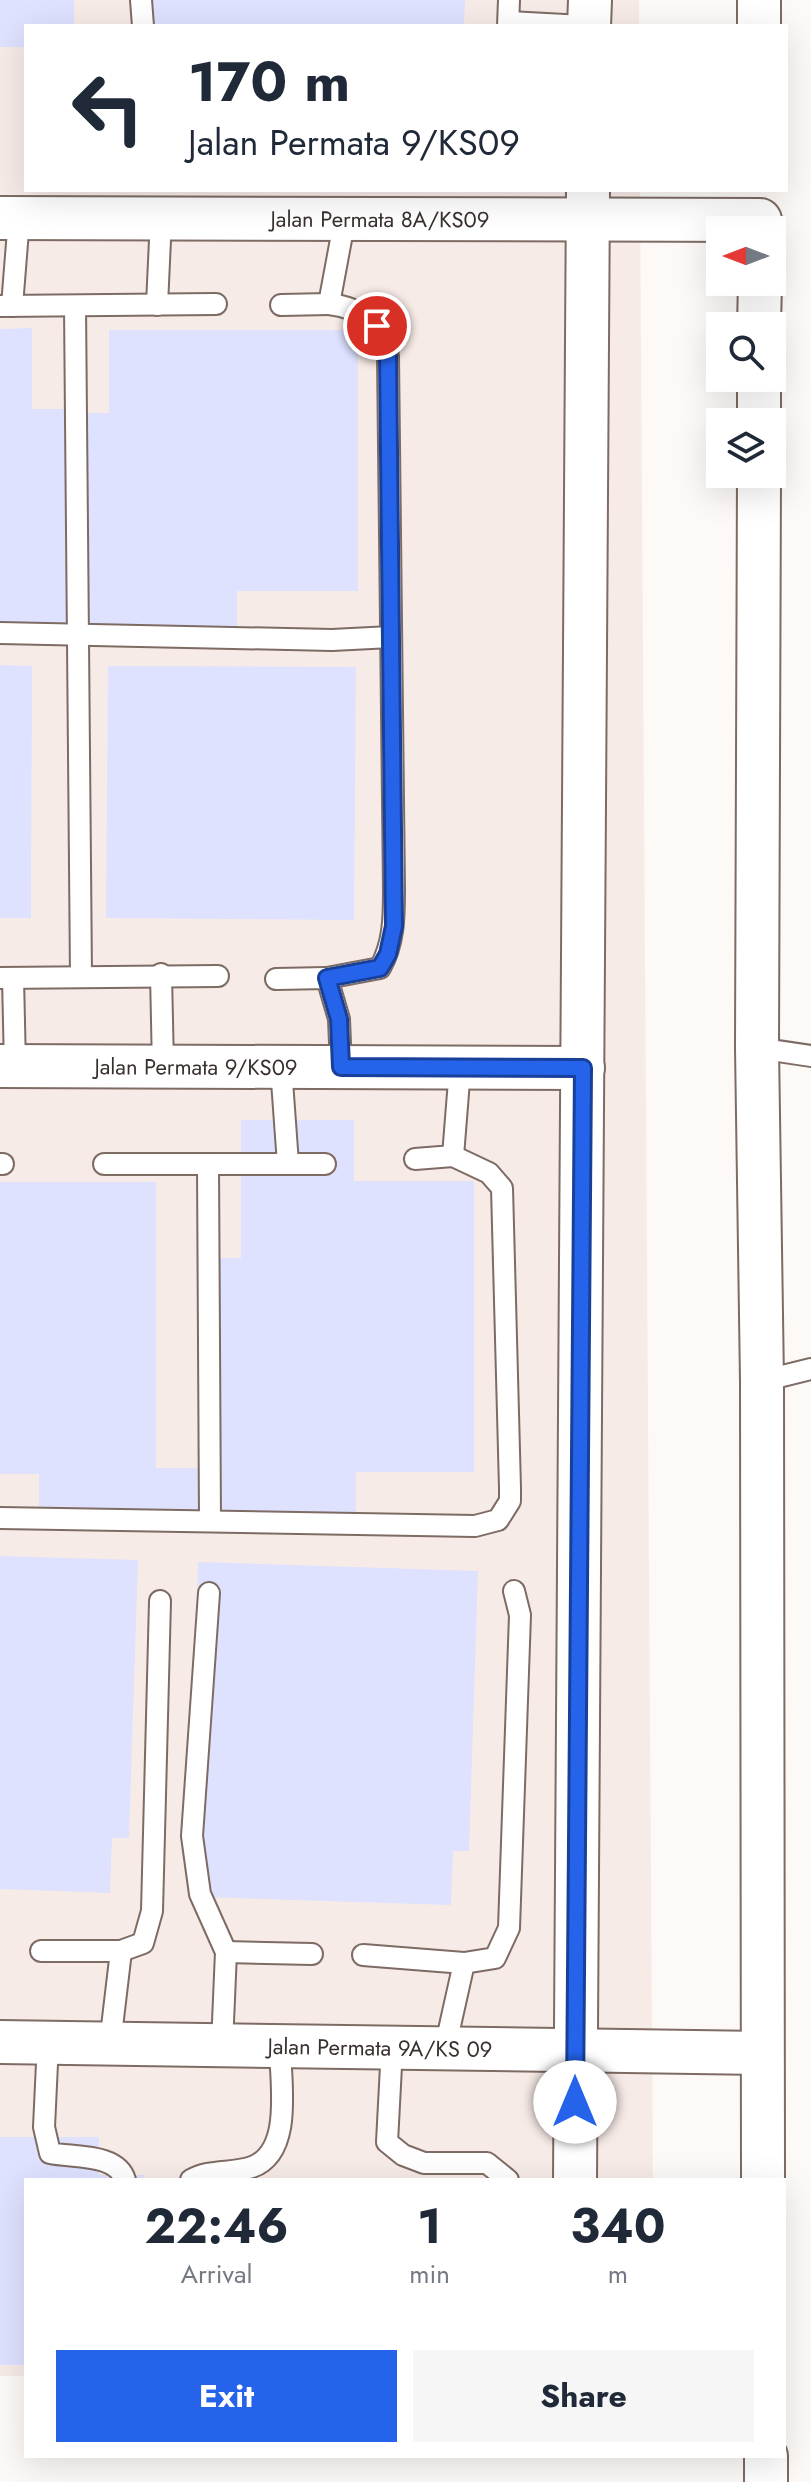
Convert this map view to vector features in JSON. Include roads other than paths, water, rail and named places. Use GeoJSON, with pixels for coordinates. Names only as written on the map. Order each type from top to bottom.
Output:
{"type":"FeatureCollection","features":[{"type":"Feature","properties":{"kind":"street"},"geometry":{"type":"LineString","coordinates":[[589,24],[590,0]]}},
{"type":"Feature","properties":{"kind":"street"},"geometry":{"type":"LineString","coordinates":[[759,0],[759,24]]}},
{"type":"Feature","properties":{"kind":"street"},"geometry":{"type":"LineString","coordinates":[[575,2178],[588,204]]}},
{"type":"Feature","properties":{"kind":"street","name":"Jalan Permata 8A/KS09"},"geometry":{"type":"LineString","coordinates":[[9,218],[345,218],[588,204],[760,213]]}},
{"type":"Feature","properties":{"kind":"street"},"geometry":{"type":"LineString","coordinates":[[759,488],[757,1048],[762,1381],[763,2178]]}},
{"type":"Feature","properties":{"kind":"street","name":"Jalan Permata 9/KS09"},"geometry":{"type":"LineString","coordinates":[[8,1066],[583,1068]]}},
{"type":"Feature","properties":{"kind":"street","name":"Jalan Permata 9A/KS 09"},"geometry":{"type":"LineString","coordinates":[[0,2042],[762,2053]]}},
{"type":"Feature","properties":{"kind":"street"},"geometry":{"type":"LineString","coordinates":[[766,2458],[766,2482]]}},
{"type":"Feature","properties":{"kind":"lane"},"geometry":{"type":"LineString","coordinates":[[141,0],[143,24]]}},
{"type":"Feature","properties":{"kind":"lane"},"geometry":{"type":"LineString","coordinates":[[509,0],[509,24]]}},
{"type":"Feature","properties":{"kind":"lane"},"geometry":{"type":"LineString","coordinates":[[9,218],[6,306],[216,304]]}},
{"type":"Feature","properties":{"kind":"lane"},"geometry":{"type":"LineString","coordinates":[[157,305],[161,218]]}},
{"type":"Feature","properties":{"kind":"lane"},"geometry":{"type":"LineString","coordinates":[[329,304],[345,218]]}},
{"type":"Feature","properties":{"kind":"lane"},"geometry":{"type":"LineString","coordinates":[[276,979],[327,978],[380,968],[391,940],[394,890],[388,356],[384,334],[369,318],[329,304],[281,305]]}},
{"type":"Feature","properties":{"kind":"lane"},"geometry":{"type":"LineString","coordinates":[[75,306],[81,976]]}},
{"type":"Feature","properties":{"kind":"lane"},"geometry":{"type":"LineString","coordinates":[[0,633],[332,640],[391,637]]}},
{"type":"Feature","properties":{"kind":"lane"},"geometry":{"type":"LineString","coordinates":[[161,974],[163,1067]]}},
{"type":"Feature","properties":{"kind":"lane"},"geometry":{"type":"LineString","coordinates":[[8,1066],[7,978],[161,974],[218,976]]}},
{"type":"Feature","properties":{"kind":"lane"},"geometry":{"type":"LineString","coordinates":[[327,978],[339,1019],[341,1067]]}},
{"type":"Feature","properties":{"kind":"lane"},"geometry":{"type":"LineString","coordinates":[[757,1048],[811,1056]]}},
{"type":"Feature","properties":{"kind":"lane"},"geometry":{"type":"LineString","coordinates":[[281,1067],[288,1164]]}},
{"type":"Feature","properties":{"kind":"lane"},"geometry":{"type":"LineString","coordinates":[[453,1156],[460,1068]]}},
{"type":"Feature","properties":{"kind":"lane"},"geometry":{"type":"LineString","coordinates":[[0,1518],[475,1526],[498,1520],[510,1501],[502,1188],[489,1173],[453,1156],[415,1159]]}},
{"type":"Feature","properties":{"kind":"lane"},"geometry":{"type":"LineString","coordinates":[[104,1164],[325,1164]]}},
{"type":"Feature","properties":{"kind":"lane"},"geometry":{"type":"LineString","coordinates":[[208,1164],[210,1521]]}},
{"type":"Feature","properties":{"kind":"lane"},"geometry":{"type":"LineString","coordinates":[[762,1381],[811,1369]]}},
{"type":"Feature","properties":{"kind":"lane"},"geometry":{"type":"LineString","coordinates":[[363,1955],[464,1963],[495,1958],[509,1928],[520,1615],[514,1591]]}},
{"type":"Feature","properties":{"kind":"lane"},"geometry":{"type":"LineString","coordinates":[[209,1593],[192,1836],[200,1894],[226,1952],[222,2045]]}},
{"type":"Feature","properties":{"kind":"lane"},"geometry":{"type":"LineString","coordinates":[[41,1951],[121,1951],[143,1943],[152,1911],[160,1601]]}},
{"type":"Feature","properties":{"kind":"lane"},"geometry":{"type":"LineString","coordinates":[[110,2044],[121,1951]]}},
{"type":"Feature","properties":{"kind":"lane"},"geometry":{"type":"LineString","coordinates":[[226,1952],[312,1954]]}},
{"type":"Feature","properties":{"kind":"lane"},"geometry":{"type":"LineString","coordinates":[[445,2048],[464,1963]]}},
{"type":"Feature","properties":{"kind":"lane"},"geometry":{"type":"LineString","coordinates":[[48,2042],[44,2127],[50,2153],[107,2161],[122,2170],[124,2178]]}},
{"type":"Feature","properties":{"kind":"lane"},"geometry":{"type":"LineString","coordinates":[[197,2178],[215,2172],[253,2167],[271,2152],[280,2132],[280,2046]]}},
{"type":"Feature","properties":{"kind":"lane"},"geometry":{"type":"LineString","coordinates":[[392,2047],[387,2142],[403,2155],[424,2163],[487,2163],[506,2178]]}}]}
